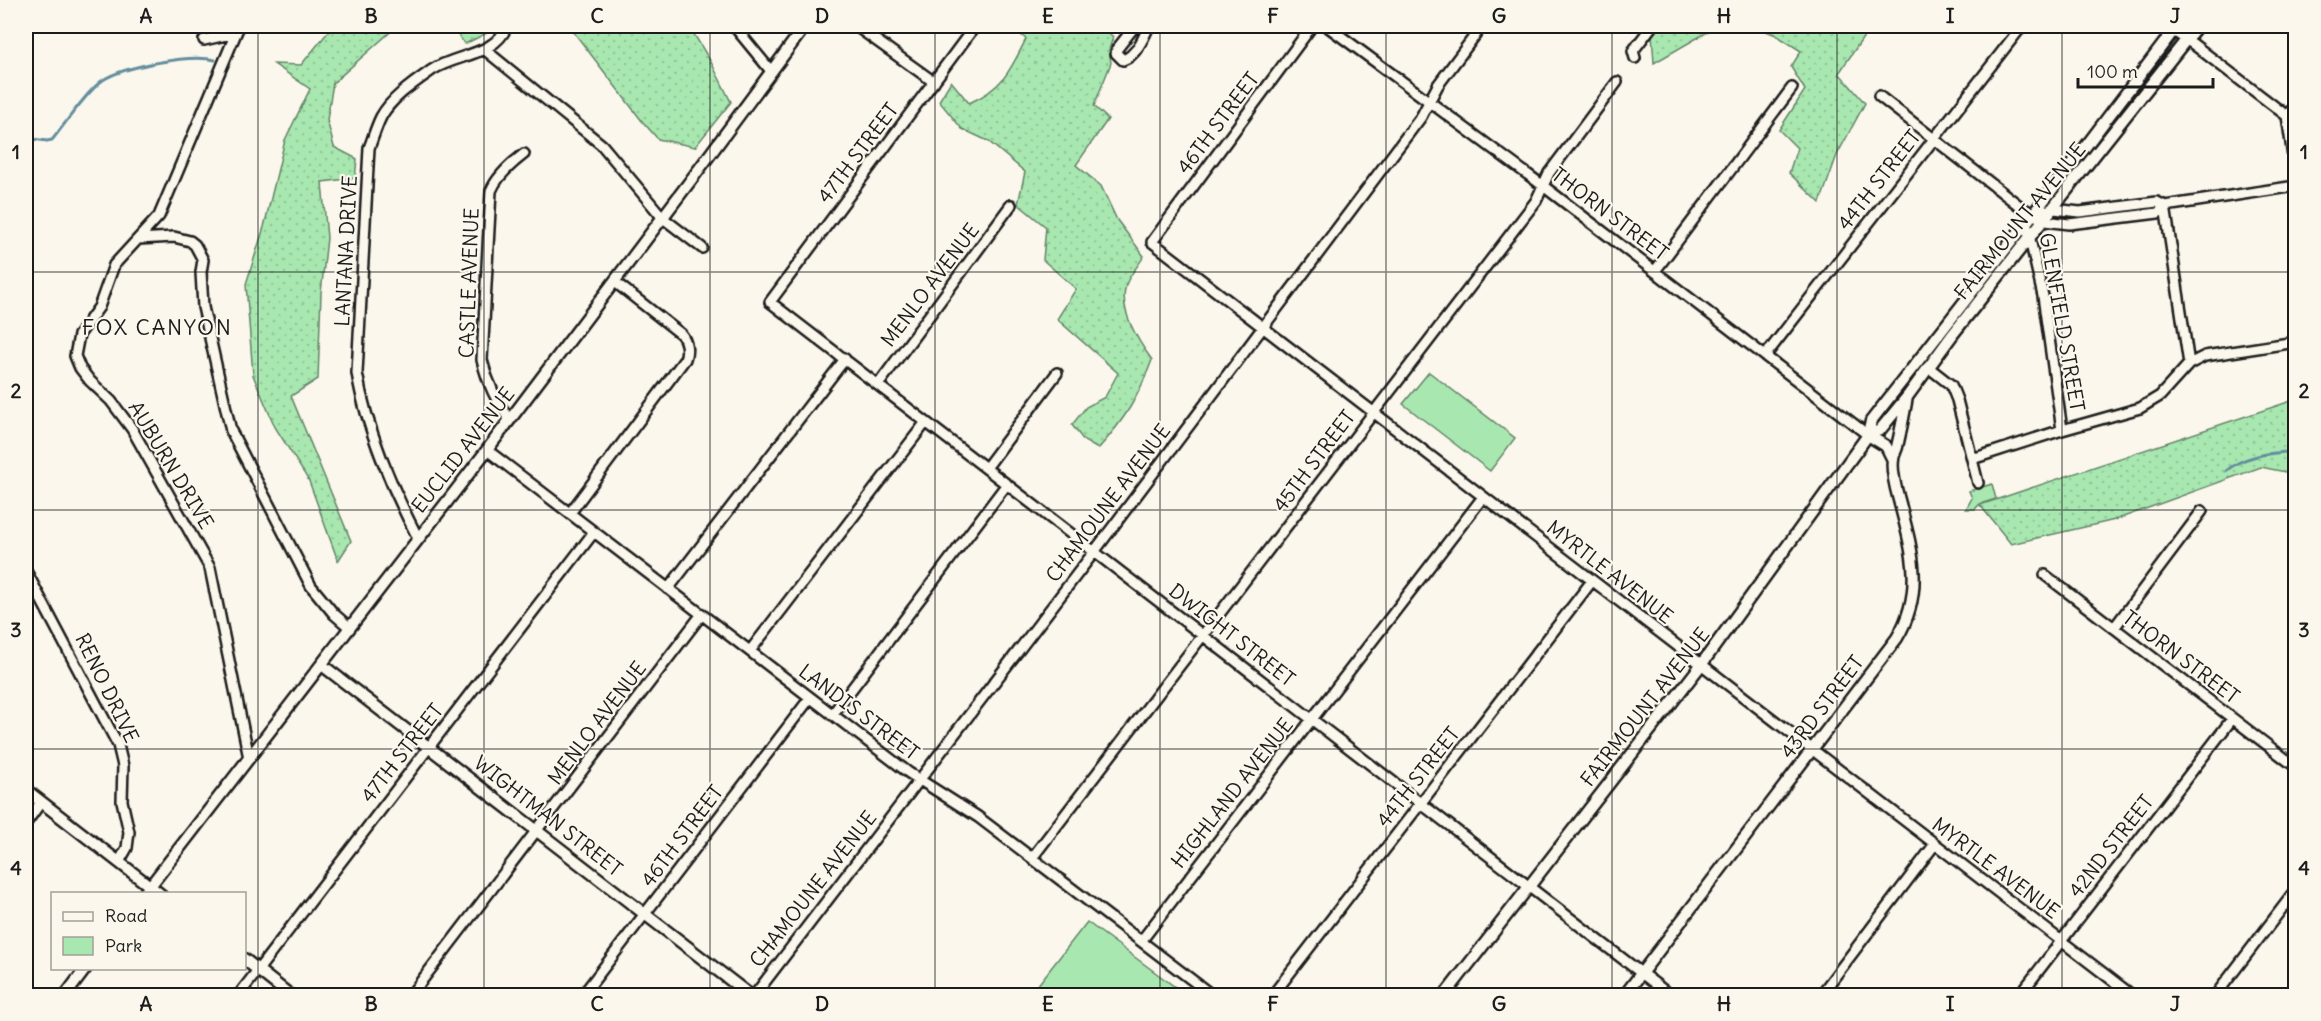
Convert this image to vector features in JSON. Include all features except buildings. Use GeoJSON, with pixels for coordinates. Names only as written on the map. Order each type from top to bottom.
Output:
{"type":"FeatureCollection","features":[{"type":"Feature","properties":{"kind":"main road","name":"EUCLID AVENUE"},"geometry":{"type":"LineString","coordinates":[[147,890],[510,420],[805,26]]}},
{"type":"Feature","properties":{"kind":"main road","name":"FAIRMOUNT AVENUE"},"geometry":{"type":"LineString","coordinates":[[1868,435],[1880,430],[1907,397],[1928,367],[2197,26]]}},
{"type":"Feature","properties":{"kind":"main road","name":"FAIRMOUNT AVENUE"},"geometry":{"type":"LineString","coordinates":[[1444,996],[1701,665],[1868,435],[1871,421],[2030,217],[2172,27]]}},
{"type":"Feature","properties":{"kind":"main road","name":"43RD STREET"},"geometry":{"type":"LineString","coordinates":[[1624,996],[1904,627],[1913,602],[1914,570],[1912,549],[1896,488],[1893,460],[1907,397]]}},
{"type":"Feature","properties":{"kind":"main road"},"geometry":{"type":"LineString","coordinates":[[1868,435],[1886,446],[1893,460]]}},
{"type":"Feature","properties":{"kind":"main road","name":"WIGHTMAN STREET"},"geometry":{"type":"LineString","coordinates":[[322,664],[753,996]]}},
{"type":"Feature","properties":{"kind":"main road"},"geometry":{"type":"LineString","coordinates":[[26,790],[119,862],[147,890]]}},
{"type":"Feature","properties":{"kind":"main road"},"geometry":{"type":"LineString","coordinates":[[246,961],[291,996]]}},
{"type":"Feature","properties":{"kind":"main road"},"geometry":{"type":"LineString","coordinates":[[65,996],[85,970]]}},
{"type":"Feature","properties":{"kind":"street","name":"LANTANA DRIVE"},"geometry":{"type":"LineString","coordinates":[[418,538],[384,461],[360,392],[357,373],[369,148],[382,115],[397,97],[434,69],[484,49],[504,32],[507,26]]}},
{"type":"Feature","properties":{"kind":"street"},"geometry":{"type":"LineString","coordinates":[[734,26],[771,71]]}},
{"type":"Feature","properties":{"kind":"street"},"geometry":{"type":"LineString","coordinates":[[856,26],[934,82]]}},
{"type":"Feature","properties":{"kind":"street","name":"47TH STREET"},"geometry":{"type":"LineString","coordinates":[[770,302],[975,26]]}},
{"type":"Feature","properties":{"kind":"street"},"geometry":{"type":"LineString","coordinates":[[1136,26],[1117,48],[1116,53],[1123,60],[1129,58],[1141,43],[1149,26]]}},
{"type":"Feature","properties":{"kind":"street","name":"46TH STREET"},"geometry":{"type":"LineString","coordinates":[[1152,242],[1312,26]]}},
{"type":"Feature","properties":{"kind":"street","name":"THORN STREET"},"geometry":{"type":"LineString","coordinates":[[1327,26],[1542,185],[1868,435]]}},
{"type":"Feature","properties":{"kind":"street","name":"CHAMOUNE AVENUE"},"geometry":{"type":"LineString","coordinates":[[753,996],[1094,552],[1421,117],[1429,100],[1482,26]]}},
{"type":"Feature","properties":{"kind":"street"},"geometry":{"type":"LineString","coordinates":[[1635,58],[1633,51],[1652,26]]}},
{"type":"Feature","properties":{"kind":"street","name":"44TH STREET"},"geometry":{"type":"LineString","coordinates":[[1766,356],[2022,26]]}},
{"type":"Feature","properties":{"kind":"street"},"geometry":{"type":"LineString","coordinates":[[2172,27],[2287,116]]}},
{"type":"Feature","properties":{"kind":"street"},"geometry":{"type":"LineString","coordinates":[[204,40],[237,29]]}},
{"type":"Feature","properties":{"kind":"street","name":"AUBURN DRIVE"},"geometry":{"type":"LineString","coordinates":[[237,29],[159,216],[114,265],[99,307],[79,335],[75,356],[80,368],[90,381],[111,401],[132,429],[210,568],[249,758]]}},
{"type":"Feature","properties":{"kind":"street"},"geometry":{"type":"LineString","coordinates":[[484,49],[603,145],[663,218],[702,248]]}},
{"type":"Feature","properties":{"kind":"street","name":"45TH STREET"},"geometry":{"type":"LineString","coordinates":[[1032,858],[1536,201],[1542,185],[1617,82]]}},
{"type":"Feature","properties":{"kind":"street"},"geometry":{"type":"LineString","coordinates":[[1655,271],[1792,88]]}},
{"type":"Feature","properties":{"kind":"street"},"geometry":{"type":"LineString","coordinates":[[1879,96],[2021,207],[2030,217],[2044,221],[2085,224],[2158,213],[2165,206]]}},
{"type":"Feature","properties":{"kind":"street"},"geometry":{"type":"LineString","coordinates":[[2295,104],[2287,116],[2295,177]]}},
{"type":"Feature","properties":{"kind":"street","name":"CASTLE AVENUE"},"geometry":{"type":"LineString","coordinates":[[510,420],[501,408],[484,371],[482,360],[491,192],[493,185],[508,167],[524,154]]}},
{"type":"Feature","properties":{"kind":"street"},"geometry":{"type":"LineString","coordinates":[[2030,217],[2054,208],[2080,212],[2157,202],[2165,206],[2295,186]]}},
{"type":"Feature","properties":{"kind":"street","name":"MENLO AVENUE"},"geometry":{"type":"LineString","coordinates":[[878,385],[1011,206]]}},
{"type":"Feature","properties":{"kind":"street"},"geometry":{"type":"LineString","coordinates":[[2165,206],[2189,364]]}},
{"type":"Feature","properties":{"kind":"street","name":"GLENFIELD STREET"},"geometry":{"type":"LineString","coordinates":[[2030,217],[2030,238],[2043,296],[2062,429]]}},
{"type":"Feature","properties":{"kind":"street"},"geometry":{"type":"LineString","coordinates":[[138,239],[174,237],[190,241],[195,245],[203,260],[201,272],[203,307],[231,432],[310,586],[334,614],[350,627]]}},
{"type":"Feature","properties":{"kind":"street","name":"MYRTLE AVENUE"},"geometry":{"type":"LineString","coordinates":[[1152,242],[2133,996]]}},
{"type":"Feature","properties":{"kind":"street"},"geometry":{"type":"LineString","coordinates":[[570,513],[685,359],[687,353],[685,338],[681,333],[615,282]]}},
{"type":"Feature","properties":{"kind":"street","name":"DWIGHT STREET"},"geometry":{"type":"LineString","coordinates":[[770,302],[1671,996]]}},
{"type":"Feature","properties":{"kind":"street"},"geometry":{"type":"LineString","coordinates":[[1972,459],[2062,429],[2140,408],[2160,396],[2189,364],[2205,356],[2295,342]]}},
{"type":"Feature","properties":{"kind":"street"},"geometry":{"type":"LineString","coordinates":[[668,589],[845,360]]}},
{"type":"Feature","properties":{"kind":"street"},"geometry":{"type":"LineString","coordinates":[[1928,367],[1951,385],[1957,399],[1978,483]]}},
{"type":"Feature","properties":{"kind":"street"},"geometry":{"type":"LineString","coordinates":[[986,468],[1057,373]]}},
{"type":"Feature","properties":{"kind":"street"},"geometry":{"type":"LineString","coordinates":[[750,651],[926,422]]}},
{"type":"Feature","properties":{"kind":"street","name":"LANDIS STREET"},"geometry":{"type":"LineString","coordinates":[[487,450],[810,698],[920,780],[978,817],[1213,996]]}},
{"type":"Feature","properties":{"kind":"street"},"geometry":{"type":"LineString","coordinates":[[832,714],[1007,484]]}},
{"type":"Feature","properties":{"kind":"street","name":"HIGHLAND AVENUE"},"geometry":{"type":"LineString","coordinates":[[1142,940],[1483,497]]}},
{"type":"Feature","properties":{"kind":"street"},"geometry":{"type":"LineString","coordinates":[[2114,628],[2202,511]]}},
{"type":"Feature","properties":{"kind":"street","name":"47TH STREET"},"geometry":{"type":"LineString","coordinates":[[238,996],[594,532]]}},
{"type":"Feature","properties":{"kind":"street","name":"RENO DRIVE"},"geometry":{"type":"LineString","coordinates":[[26,571],[118,745],[123,766],[122,801],[129,832],[127,848],[119,862]]}},
{"type":"Feature","properties":{"kind":"street","name":"THORN STREET"},"geometry":{"type":"LineString","coordinates":[[2045,575],[2295,766]]}},
{"type":"Feature","properties":{"kind":"street","name":"44TH STREET"},"geometry":{"type":"LineString","coordinates":[[1272,996],[1592,581]]}},
{"type":"Feature","properties":{"kind":"street","name":"MENLO AVENUE"},"geometry":{"type":"LineString","coordinates":[[410,996],[702,614]]}},
{"type":"Feature","properties":{"kind":"street","name":"46TH STREET"},"geometry":{"type":"LineString","coordinates":[[582,996],[810,698]]}},
{"type":"Feature","properties":{"kind":"street","name":"42ND STREET"},"geometry":{"type":"LineString","coordinates":[[2019,996],[2232,719]]}},
{"type":"Feature","properties":{"kind":"street"},"geometry":{"type":"LineString","coordinates":[[26,823],[41,802]]}},
{"type":"Feature","properties":{"kind":"street"},"geometry":{"type":"LineString","coordinates":[[1820,996],[1935,844]]}},
{"type":"Feature","properties":{"kind":"street"},"geometry":{"type":"LineString","coordinates":[[2215,996],[2295,890]]}},
{"type":"Feature","properties":{"kind":"green space"},"geometry":{"type":"Polygon","coordinates":[[[333,26],[397,26],[333,83],[327,120],[334,147],[357,159],[355,178],[322,182],[327,238],[321,293],[318,379],[291,396],[351,541],[338,561],[309,481],[275,427],[253,375],[246,284],[264,227],[285,140],[310,89],[274,64],[301,65],[333,26]]]}},
{"type":"Feature","properties":{"kind":"green space"},"geometry":{"type":"Polygon","coordinates":[[[451,26],[495,26],[491,31],[465,44],[451,26]]]}},
{"type":"Feature","properties":{"kind":"green space"},"geometry":{"type":"Polygon","coordinates":[[[569,26],[689,26],[711,62],[731,102],[695,147],[658,139],[569,26]]]}},
{"type":"Feature","properties":{"kind":"green space"},"geometry":{"type":"Polygon","coordinates":[[[1010,26],[1102,26],[1113,37],[1109,50],[1111,63],[1094,106],[1108,119],[1076,165],[1101,186],[1117,220],[1144,256],[1127,281],[1124,295],[1131,325],[1152,360],[1130,408],[1098,449],[1084,441],[1072,425],[1086,407],[1105,397],[1118,373],[1057,319],[1076,289],[1043,260],[1046,227],[1018,204],[1025,172],[988,141],[962,129],[939,101],[951,81],[969,103],[998,85],[1010,69],[1026,39],[1010,26]]]}},
{"type":"Feature","properties":{"kind":"green space"},"geometry":{"type":"Polygon","coordinates":[[[1659,26],[1718,26],[1654,63],[1652,34],[1659,26]]]}},
{"type":"Feature","properties":{"kind":"green space"},"geometry":{"type":"Polygon","coordinates":[[[1754,26],[1871,26],[1839,73],[1865,103],[1837,155],[1820,203],[1789,173],[1797,148],[1779,130],[1805,90],[1791,67],[1801,51],[1776,35],[1754,26]]]}},
{"type":"Feature","properties":{"kind":"green space"},"geometry":{"type":"Polygon","coordinates":[[[1429,372],[1515,438],[1490,471],[1403,404],[1429,372]]]}},
{"type":"Feature","properties":{"kind":"green space"},"geometry":{"type":"Polygon","coordinates":[[[2291,401],[2295,402],[2295,474],[2261,467],[2115,520],[2011,544],[1980,505],[2291,401]]]}},
{"type":"Feature","properties":{"kind":"green space"},"geometry":{"type":"Polygon","coordinates":[[[1992,484],[1996,499],[1980,504],[1975,509],[1966,509],[1972,498],[1969,491],[1992,484]]]}},
{"type":"Feature","properties":{"kind":"green space"},"geometry":{"type":"Polygon","coordinates":[[[1087,922],[1186,995],[1030,995],[1087,922]]]}},
{"type":"Feature","properties":{"kind":"waterway"},"geometry":{"type":"LineString","coordinates":[[26,138],[52,140],[90,92],[103,80],[113,75],[142,66],[174,60],[215,60]]}},
{"type":"Feature","properties":{"kind":"waterway"},"geometry":{"type":"LineString","coordinates":[[2226,471],[2250,458],[2296,452]]}},
{"type":"Feature","properties":{"kind":"district","name":"FOX CANYON"},"geometry":{"type":"Point","coordinates":[157,327]}}]}
